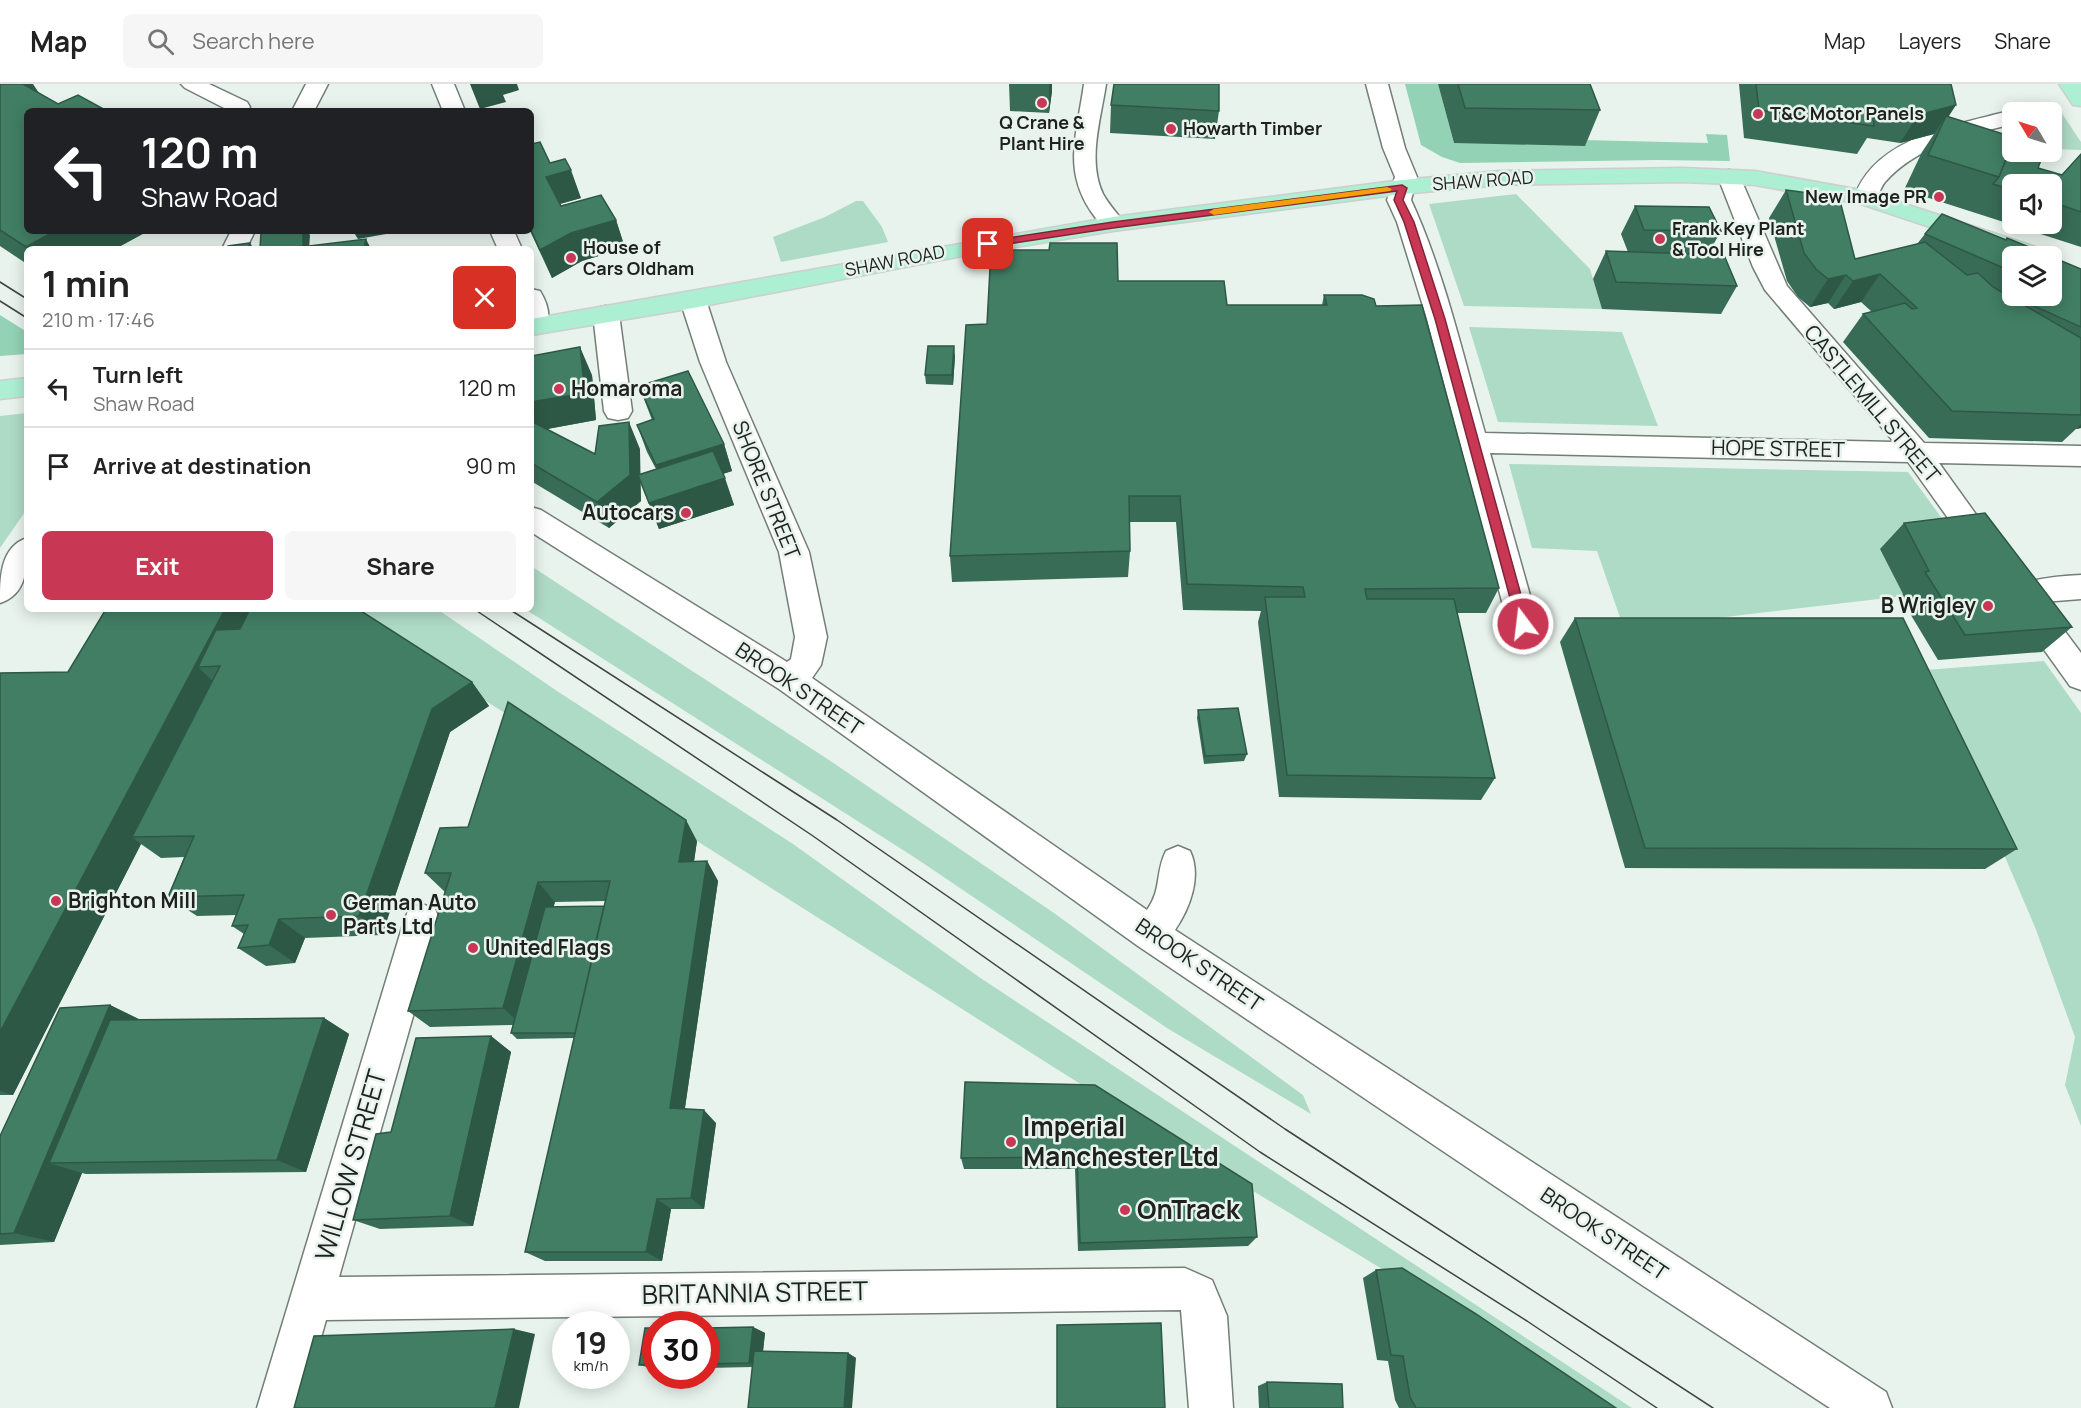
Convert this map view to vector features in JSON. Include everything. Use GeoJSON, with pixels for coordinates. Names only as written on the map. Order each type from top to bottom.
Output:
{"type":"FeatureCollection","features":[{"type":"Feature","properties":{"kind":"main road"},"geometry":{"type":"LineString","coordinates":[[2070,84],[2081,100]]}},
{"type":"Feature","properties":{"kind":"main road","name":"SHAW ROAD"},"geometry":{"type":"LineString","coordinates":[[534,326],[693,300],[967,248],[1113,225],[1402,188],[1500,178],[1682,175],[1730,177],[1823,188],[1866,198],[2009,246]]}},
{"type":"Feature","properties":{"kind":"main road"},"geometry":{"type":"LineString","coordinates":[[0,390],[24,387]]}},
{"type":"Feature","properties":{"kind":"street"},"geometry":{"type":"LineString","coordinates":[[192,84],[239,107]]}},
{"type":"Feature","properties":{"kind":"street"},"geometry":{"type":"LineString","coordinates":[[305,108],[317,84]]}},
{"type":"Feature","properties":{"kind":"street"},"geometry":{"type":"LineString","coordinates":[[443,84],[453,108]]}},
{"type":"Feature","properties":{"kind":"street"},"geometry":{"type":"LineString","coordinates":[[1095,84],[1087,154],[1087,182],[1102,212],[1113,225]]}},
{"type":"Feature","properties":{"kind":"street"},"geometry":{"type":"LineString","coordinates":[[1377,84],[1394,148],[1406,177],[1399,200],[1409,222],[1440,319],[1523,624]]}},
{"type":"Feature","properties":{"kind":"street"},"geometry":{"type":"LineString","coordinates":[[1866,198],[1871,183],[1905,152],[1923,142],[1947,134],[2002,120]]}},
{"type":"Feature","properties":{"kind":"street","name":"CASTLEMILL STREET"},"geometry":{"type":"LineString","coordinates":[[1730,177],[1765,267],[1777,290],[1904,436],[2081,677]]}},
{"type":"Feature","properties":{"kind":"street","name":"SHORE STREET"},"geometry":{"type":"LineString","coordinates":[[693,300],[713,362],[794,552],[811,637],[805,664],[790,680]]}},
{"type":"Feature","properties":{"kind":"street"},"geometry":{"type":"LineString","coordinates":[[534,304],[536,309],[534,320]]}},
{"type":"Feature","properties":{"kind":"street"},"geometry":{"type":"LineString","coordinates":[[606,314],[618,411]]}},
{"type":"Feature","properties":{"kind":"street","name":"HOPE STREET"},"geometry":{"type":"LineString","coordinates":[[1475,443],[2081,456]]}},
{"type":"Feature","properties":{"kind":"street","name":"BROOK STREET"},"geometry":{"type":"LineString","coordinates":[[534,520],[790,680],[1151,934],[1657,1270],[1870,1408]]}},
{"type":"Feature","properties":{"kind":"street"},"geometry":{"type":"LineString","coordinates":[[0,591],[24,554]]}},
{"type":"Feature","properties":{"kind":"street"},"geometry":{"type":"LineString","coordinates":[[2020,594],[2081,587]]}},
{"type":"Feature","properties":{"kind":"street"},"geometry":{"type":"LineString","coordinates":[[1151,934],[1173,903],[1178,861]]}},
{"type":"Feature","properties":{"kind":"street","name":"WILLOW STREET"},"geometry":{"type":"LineString","coordinates":[[279,1408],[422,921]]}},
{"type":"Feature","properties":{"kind":"street","name":"BRITANNIA STREET"},"geometry":{"type":"LineString","coordinates":[[312,1299],[1185,1289],[1197,1295],[1205,1316],[1212,1408]]}},
{"type":"Feature","properties":{"kind":"green space"},"geometry":{"type":"Polygon","coordinates":[[[1405,84],[1438,84],[1454,143],[1583,140],[1708,143],[1706,134],[1727,135],[1730,161],[1460,163],[1442,157],[1421,145],[1405,84]]]}},
{"type":"Feature","properties":{"kind":"green space"},"geometry":{"type":"Polygon","coordinates":[[[2062,114],[2081,142],[2081,150],[2062,149],[2062,114]]]}},
{"type":"Feature","properties":{"kind":"green space"},"geometry":{"type":"Polygon","coordinates":[[[1516,194],[1590,269],[1602,309],[1464,306],[1429,204],[1516,194]]]}},
{"type":"Feature","properties":{"kind":"green space"},"geometry":{"type":"Polygon","coordinates":[[[856,201],[863,201],[882,227],[888,242],[781,262],[773,237],[825,217],[856,201]]]}},
{"type":"Feature","properties":{"kind":"green space"},"geometry":{"type":"Polygon","coordinates":[[[0,315],[24,330],[24,354],[0,356],[0,315]]]}},
{"type":"Feature","properties":{"kind":"green space"},"geometry":{"type":"Polygon","coordinates":[[[1469,327],[1622,332],[1658,426],[1498,422],[1469,327]]]}},
{"type":"Feature","properties":{"kind":"green space"},"geometry":{"type":"Polygon","coordinates":[[[24,413],[24,513],[0,548],[0,416],[24,413]]]}},
{"type":"Feature","properties":{"kind":"green space"},"geometry":{"type":"Polygon","coordinates":[[[1509,464],[1908,472],[1957,539],[1881,549],[1904,596],[1624,629],[1597,551],[1532,548],[1509,464]]]}},
{"type":"Feature","properties":{"kind":"green space"},"geometry":{"type":"Polygon","coordinates":[[[534,568],[829,760],[1054,913],[1303,1095],[1311,1114],[1167,1028],[917,859],[530,612],[534,612],[534,568]]]}},
{"type":"Feature","properties":{"kind":"green space"},"geometry":{"type":"Polygon","coordinates":[[[345,612],[441,612],[557,691],[793,844],[979,977],[1632,1408],[1599,1408],[1460,1316],[1172,1142],[697,841],[524,725],[345,612]]]}},
{"type":"Feature","properties":{"kind":"green space"},"geometry":{"type":"Polygon","coordinates":[[[2044,661],[2081,713],[2081,1126],[2065,1085],[2075,1037],[2035,927],[1925,670],[2044,661]]]}},
{"type":"Feature","properties":{"kind":"building"},"geometry":{"type":"Polygon","coordinates":[[[0,84],[23,84],[58,104],[78,95],[102,108],[24,108],[24,234],[50,234],[24,246],[0,230],[0,84]]]}},
{"type":"Feature","properties":{"kind":"building"},"geometry":{"type":"Polygon","coordinates":[[[1114,84],[1219,84],[1219,111],[1111,105],[1114,84]]]}},
{"type":"Feature","properties":{"kind":"building"},"geometry":{"type":"Polygon","coordinates":[[[1458,84],[1590,84],[1600,110],[1465,108],[1458,84]]]}},
{"type":"Feature","properties":{"kind":"building"},"geometry":{"type":"Polygon","coordinates":[[[1756,84],[1951,84],[1956,105],[1918,115],[1872,108],[1874,126],[1759,110],[1756,84]]]}},
{"type":"Feature","properties":{"kind":"building"},"geometry":{"type":"Polygon","coordinates":[[[1946,116],[2002,134],[2002,162],[2005,162],[1999,177],[1928,155],[1946,116]]]}},
{"type":"Feature","properties":{"kind":"building"},"geometry":{"type":"Polygon","coordinates":[[[540,142],[550,163],[565,159],[571,170],[546,177],[561,206],[601,195],[616,220],[571,233],[540,250],[533,234],[534,143],[540,142]]]}},
{"type":"Feature","properties":{"kind":"building"},"geometry":{"type":"Polygon","coordinates":[[[2081,154],[2081,212],[2062,205],[2062,175],[2081,154]]]}},
{"type":"Feature","properties":{"kind":"building"},"geometry":{"type":"Polygon","coordinates":[[[2005,162],[2040,162],[2038,168],[2059,174],[2002,174],[2002,187],[1993,184],[1999,177],[2005,162]]]}},
{"type":"Feature","properties":{"kind":"building"},"geometry":{"type":"Polygon","coordinates":[[[1786,190],[1839,197],[1855,259],[1925,242],[1967,275],[1978,273],[2002,292],[2002,306],[2026,306],[2081,338],[2081,415],[1952,411],[1863,314],[1905,303],[1912,309],[1917,308],[1880,274],[1853,281],[1846,275],[1828,279],[1816,269],[1804,253],[1786,190]]]}},
{"type":"Feature","properties":{"kind":"building"},"geometry":{"type":"Polygon","coordinates":[[[1635,206],[1709,207],[1721,231],[1644,230],[1635,206]]]}},
{"type":"Feature","properties":{"kind":"building"},"geometry":{"type":"Polygon","coordinates":[[[1942,214],[2027,246],[2002,246],[2002,267],[1925,234],[1942,214]]]}},
{"type":"Feature","properties":{"kind":"building"},"geometry":{"type":"Polygon","coordinates":[[[261,234],[303,234],[303,246],[260,246],[261,234]]]}},
{"type":"Feature","properties":{"kind":"building"},"geometry":{"type":"Polygon","coordinates":[[[366,239],[365,246],[309,246],[366,239]]]}},
{"type":"Feature","properties":{"kind":"building"},"geometry":{"type":"Polygon","coordinates":[[[250,243],[249,246],[228,246],[250,243]]]}},
{"type":"Feature","properties":{"kind":"building"},"geometry":{"type":"Polygon","coordinates":[[[1050,243],[1117,243],[1118,281],[1224,281],[1227,305],[1327,305],[1324,295],[1362,295],[1374,299],[1376,306],[1422,305],[1499,588],[1365,589],[1367,599],[1454,599],[1495,778],[1287,775],[1265,597],[1305,597],[1303,587],[1187,584],[1180,496],[1129,496],[1130,551],[950,556],[966,325],[987,324],[991,250],[1049,250],[1050,243]]]}},
{"type":"Feature","properties":{"kind":"building"},"geometry":{"type":"Polygon","coordinates":[[[1606,251],[1724,255],[1737,286],[1616,282],[1606,251]]]}},
{"type":"Feature","properties":{"kind":"building"},"geometry":{"type":"Polygon","coordinates":[[[2062,261],[2081,269],[2081,327],[2034,306],[2062,306],[2062,261]]]}},
{"type":"Feature","properties":{"kind":"building"},"geometry":{"type":"Polygon","coordinates":[[[928,346],[954,346],[952,375],[925,375],[928,346]]]}},
{"type":"Feature","properties":{"kind":"building"},"geometry":{"type":"Polygon","coordinates":[[[580,347],[585,393],[534,402],[534,355],[580,347]]]}},
{"type":"Feature","properties":{"kind":"building"},"geometry":{"type":"Polygon","coordinates":[[[688,371],[724,444],[656,465],[637,425],[654,419],[639,386],[688,371]]]}},
{"type":"Feature","properties":{"kind":"building"},"geometry":{"type":"Polygon","coordinates":[[[629,422],[630,475],[597,502],[534,465],[534,423],[595,454],[599,426],[629,422]]]}},
{"type":"Feature","properties":{"kind":"building"},"geometry":{"type":"Polygon","coordinates":[[[713,451],[725,478],[649,503],[638,475],[713,451]]]}},
{"type":"Feature","properties":{"kind":"building"},"geometry":{"type":"Polygon","coordinates":[[[1985,513],[2072,627],[1965,635],[1925,572],[1929,571],[1904,523],[1985,513]]]}},
{"type":"Feature","properties":{"kind":"building","name":"Brighton Mill"},"geometry":{"type":"Polygon","coordinates":[[[104,612],[223,612],[0,1032],[0,673],[68,672],[104,612]]]}},
{"type":"Feature","properties":{"kind":"building"},"geometry":{"type":"Polygon","coordinates":[[[248,612],[363,612],[472,682],[432,709],[359,916],[279,919],[269,945],[238,948],[248,925],[232,926],[244,895],[168,897],[194,836],[132,837],[220,666],[198,667],[216,630],[240,629],[248,612]]]}},
{"type":"Feature","properties":{"kind":"building"},"geometry":{"type":"Polygon","coordinates":[[[1575,618],[1903,618],[2017,849],[1645,848],[1575,618]]]}},
{"type":"Feature","properties":{"kind":"building"},"geometry":{"type":"Polygon","coordinates":[[[508,702],[686,820],[679,862],[707,861],[670,1108],[704,1110],[691,1198],[657,1199],[646,1252],[525,1252],[610,881],[538,882],[503,1008],[408,1011],[451,873],[425,873],[440,828],[468,827],[508,702]]]}},
{"type":"Feature","properties":{"kind":"building"},"geometry":{"type":"Polygon","coordinates":[[[1238,708],[1247,754],[1205,756],[1198,710],[1238,708]]]}},
{"type":"Feature","properties":{"kind":"building"},"geometry":{"type":"Polygon","coordinates":[[[604,906],[575,1033],[511,1033],[545,907],[604,906]]]}},
{"type":"Feature","properties":{"kind":"building"},"geometry":{"type":"Polygon","coordinates":[[[110,1005],[14,1233],[0,1234],[0,1136],[60,1008],[110,1005]]]}},
{"type":"Feature","properties":{"kind":"building"},"geometry":{"type":"Polygon","coordinates":[[[324,1018],[277,1160],[49,1163],[110,1020],[324,1018]]]}},
{"type":"Feature","properties":{"kind":"building"},"geometry":{"type":"Polygon","coordinates":[[[491,1036],[450,1216],[353,1220],[376,1134],[391,1132],[416,1038],[491,1036]]]}},
{"type":"Feature","properties":{"kind":"building"},"geometry":{"type":"Polygon","coordinates":[[[965,1082],[1095,1085],[1252,1184],[1257,1237],[1080,1243],[1077,1157],[961,1158],[965,1082]]]}},
{"type":"Feature","properties":{"kind":"building"},"geometry":{"type":"Polygon","coordinates":[[[1402,1268],[1476,1314],[1616,1408],[1416,1408],[1410,1397],[1403,1356],[1391,1355],[1376,1270],[1402,1268]]]}},
{"type":"Feature","properties":{"kind":"building"},"geometry":{"type":"Polygon","coordinates":[[[1161,1323],[1165,1408],[1057,1408],[1057,1325],[1161,1323]]]}},
{"type":"Feature","properties":{"kind":"building"},"geometry":{"type":"Polygon","coordinates":[[[753,1327],[749,1363],[720,1364],[720,1328],[753,1327]]]}},
{"type":"Feature","properties":{"kind":"building"},"geometry":{"type":"Polygon","coordinates":[[[514,1329],[495,1408],[294,1408],[314,1336],[514,1329]]]}},
{"type":"Feature","properties":{"kind":"building"},"geometry":{"type":"Polygon","coordinates":[[[642,1346],[642,1365],[639,1365],[642,1346]]]}},
{"type":"Feature","properties":{"kind":"building"},"geometry":{"type":"Polygon","coordinates":[[[754,1351],[848,1353],[844,1408],[748,1408],[754,1351]]]}},
{"type":"Feature","properties":{"kind":"building"},"geometry":{"type":"Polygon","coordinates":[[[1267,1382],[1342,1384],[1343,1408],[1269,1408],[1267,1382]]]}},
{"type":"Feature","properties":{"kind":"tram line"},"geometry":{"type":"LineString","coordinates":[[0,282],[24,297]]}},
{"type":"Feature","properties":{"kind":"tram line"},"geometry":{"type":"LineString","coordinates":[[0,301],[24,316]]}},
{"type":"Feature","properties":{"kind":"tram line"},"geometry":{"type":"LineString","coordinates":[[478,612],[813,836],[1260,1152],[1527,1321],[1657,1408]]}},
{"type":"Feature","properties":{"kind":"tram line"},"geometry":{"type":"LineString","coordinates":[[514,612],[837,820],[1285,1129],[1713,1408]]}},
{"type":"Feature","properties":{"kind":"slow traffic"},"geometry":{"type":"LineString","coordinates":[[1214,212],[1387,189]]}},
{"type":"Feature","properties":{"kind":"place","name":"Q Crane & Plant Hire"},"geometry":{"type":"Point","coordinates":[1042,103]}},
{"type":"Feature","properties":{"kind":"place","name":"T&C Motor Panels"},"geometry":{"type":"Point","coordinates":[1758,114]}},
{"type":"Feature","properties":{"kind":"place","name":"Howarth Timber"},"geometry":{"type":"Point","coordinates":[1171,129]}},
{"type":"Feature","properties":{"kind":"place","name":"New Image PR"},"geometry":{"type":"Point","coordinates":[1939,197]}},
{"type":"Feature","properties":{"kind":"place","name":"Frank Key Plant & Tool Hire"},"geometry":{"type":"Point","coordinates":[1660,239]}},
{"type":"Feature","properties":{"kind":"place","name":"House of Cars Oldham"},"geometry":{"type":"Point","coordinates":[571,258]}},
{"type":"Feature","properties":{"kind":"place","name":"Homaroma"},"geometry":{"type":"Point","coordinates":[559,389]}},
{"type":"Feature","properties":{"kind":"place","name":"Autocars"},"geometry":{"type":"Point","coordinates":[686,513]}},
{"type":"Feature","properties":{"kind":"place","name":"B Wrigley"},"geometry":{"type":"Point","coordinates":[1988,606]}},
{"type":"Feature","properties":{"kind":"place","name":"Brighton Mill"},"geometry":{"type":"Point","coordinates":[56,901]}},
{"type":"Feature","properties":{"kind":"place","name":"German Auto Parts Ltd"},"geometry":{"type":"Point","coordinates":[331,915]}},
{"type":"Feature","properties":{"kind":"place","name":"United Flags"},"geometry":{"type":"Point","coordinates":[473,948]}},
{"type":"Feature","properties":{"kind":"place","name":"Imperial Manchester Ltd"},"geometry":{"type":"Point","coordinates":[1011,1142]}},
{"type":"Feature","properties":{"kind":"place","name":"OnTrack"},"geometry":{"type":"Point","coordinates":[1125,1210]}},
{"type":"Feature","properties":{"kind":"route"},"geometry":{"type":"LineString","coordinates":[[988,244],[1113,225],[1402,188],[1399,200],[1409,222],[1440,319],[1523,624]]}}]}
